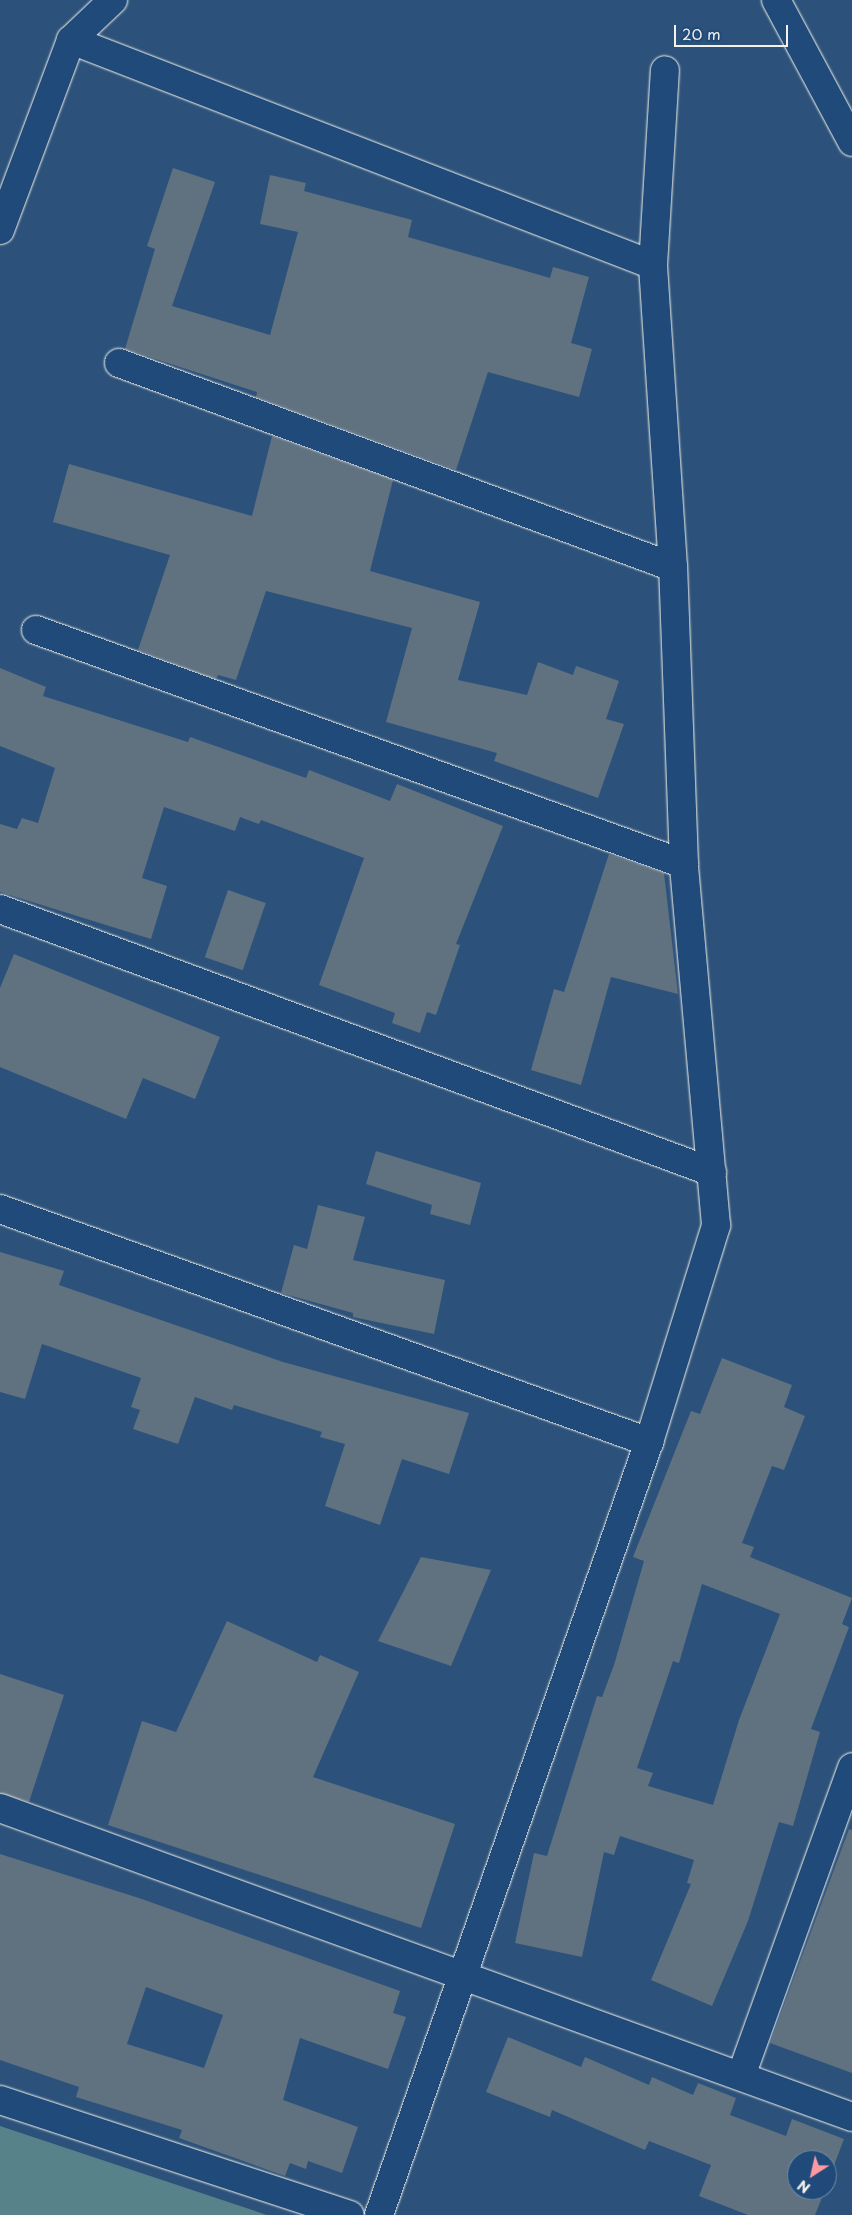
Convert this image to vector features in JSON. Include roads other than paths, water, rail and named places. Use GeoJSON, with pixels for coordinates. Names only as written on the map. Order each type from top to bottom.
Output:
{"type":"FeatureCollection","features":[{"type":"Feature","properties":{"kind":"street"},"geometry":{"type":"LineString","coordinates":[[0,230],[72,40],[113,0]]}},
{"type":"Feature","properties":{"kind":"street"},"geometry":{"type":"LineString","coordinates":[[776,0],[852,142]]}},
{"type":"Feature","properties":{"kind":"street"},"geometry":{"type":"LineString","coordinates":[[72,40],[653,265]]}},
{"type":"Feature","properties":{"kind":"street"},"geometry":{"type":"LineString","coordinates":[[379,2215],[649,1442],[716,1225],[684,864],[673,567],[653,265],[665,70]]}},
{"type":"Feature","properties":{"kind":"street"},"geometry":{"type":"LineString","coordinates":[[120,363],[673,567]]}},
{"type":"Feature","properties":{"kind":"street"},"geometry":{"type":"LineString","coordinates":[[36,630],[684,864]]}},
{"type":"Feature","properties":{"kind":"street"},"geometry":{"type":"LineString","coordinates":[[0,909],[712,1172]]}},
{"type":"Feature","properties":{"kind":"street"},"geometry":{"type":"LineString","coordinates":[[0,1209],[649,1442]]}},
{"type":"Feature","properties":{"kind":"street"},"geometry":{"type":"LineString","coordinates":[[741,2076],[852,1768]]}},
{"type":"Feature","properties":{"kind":"street"},"geometry":{"type":"LineString","coordinates":[[0,1808],[852,2117]]}},
{"type":"Feature","properties":{"kind":"street"},"geometry":{"type":"LineString","coordinates":[[0,2100],[350,2215]]}}]}
